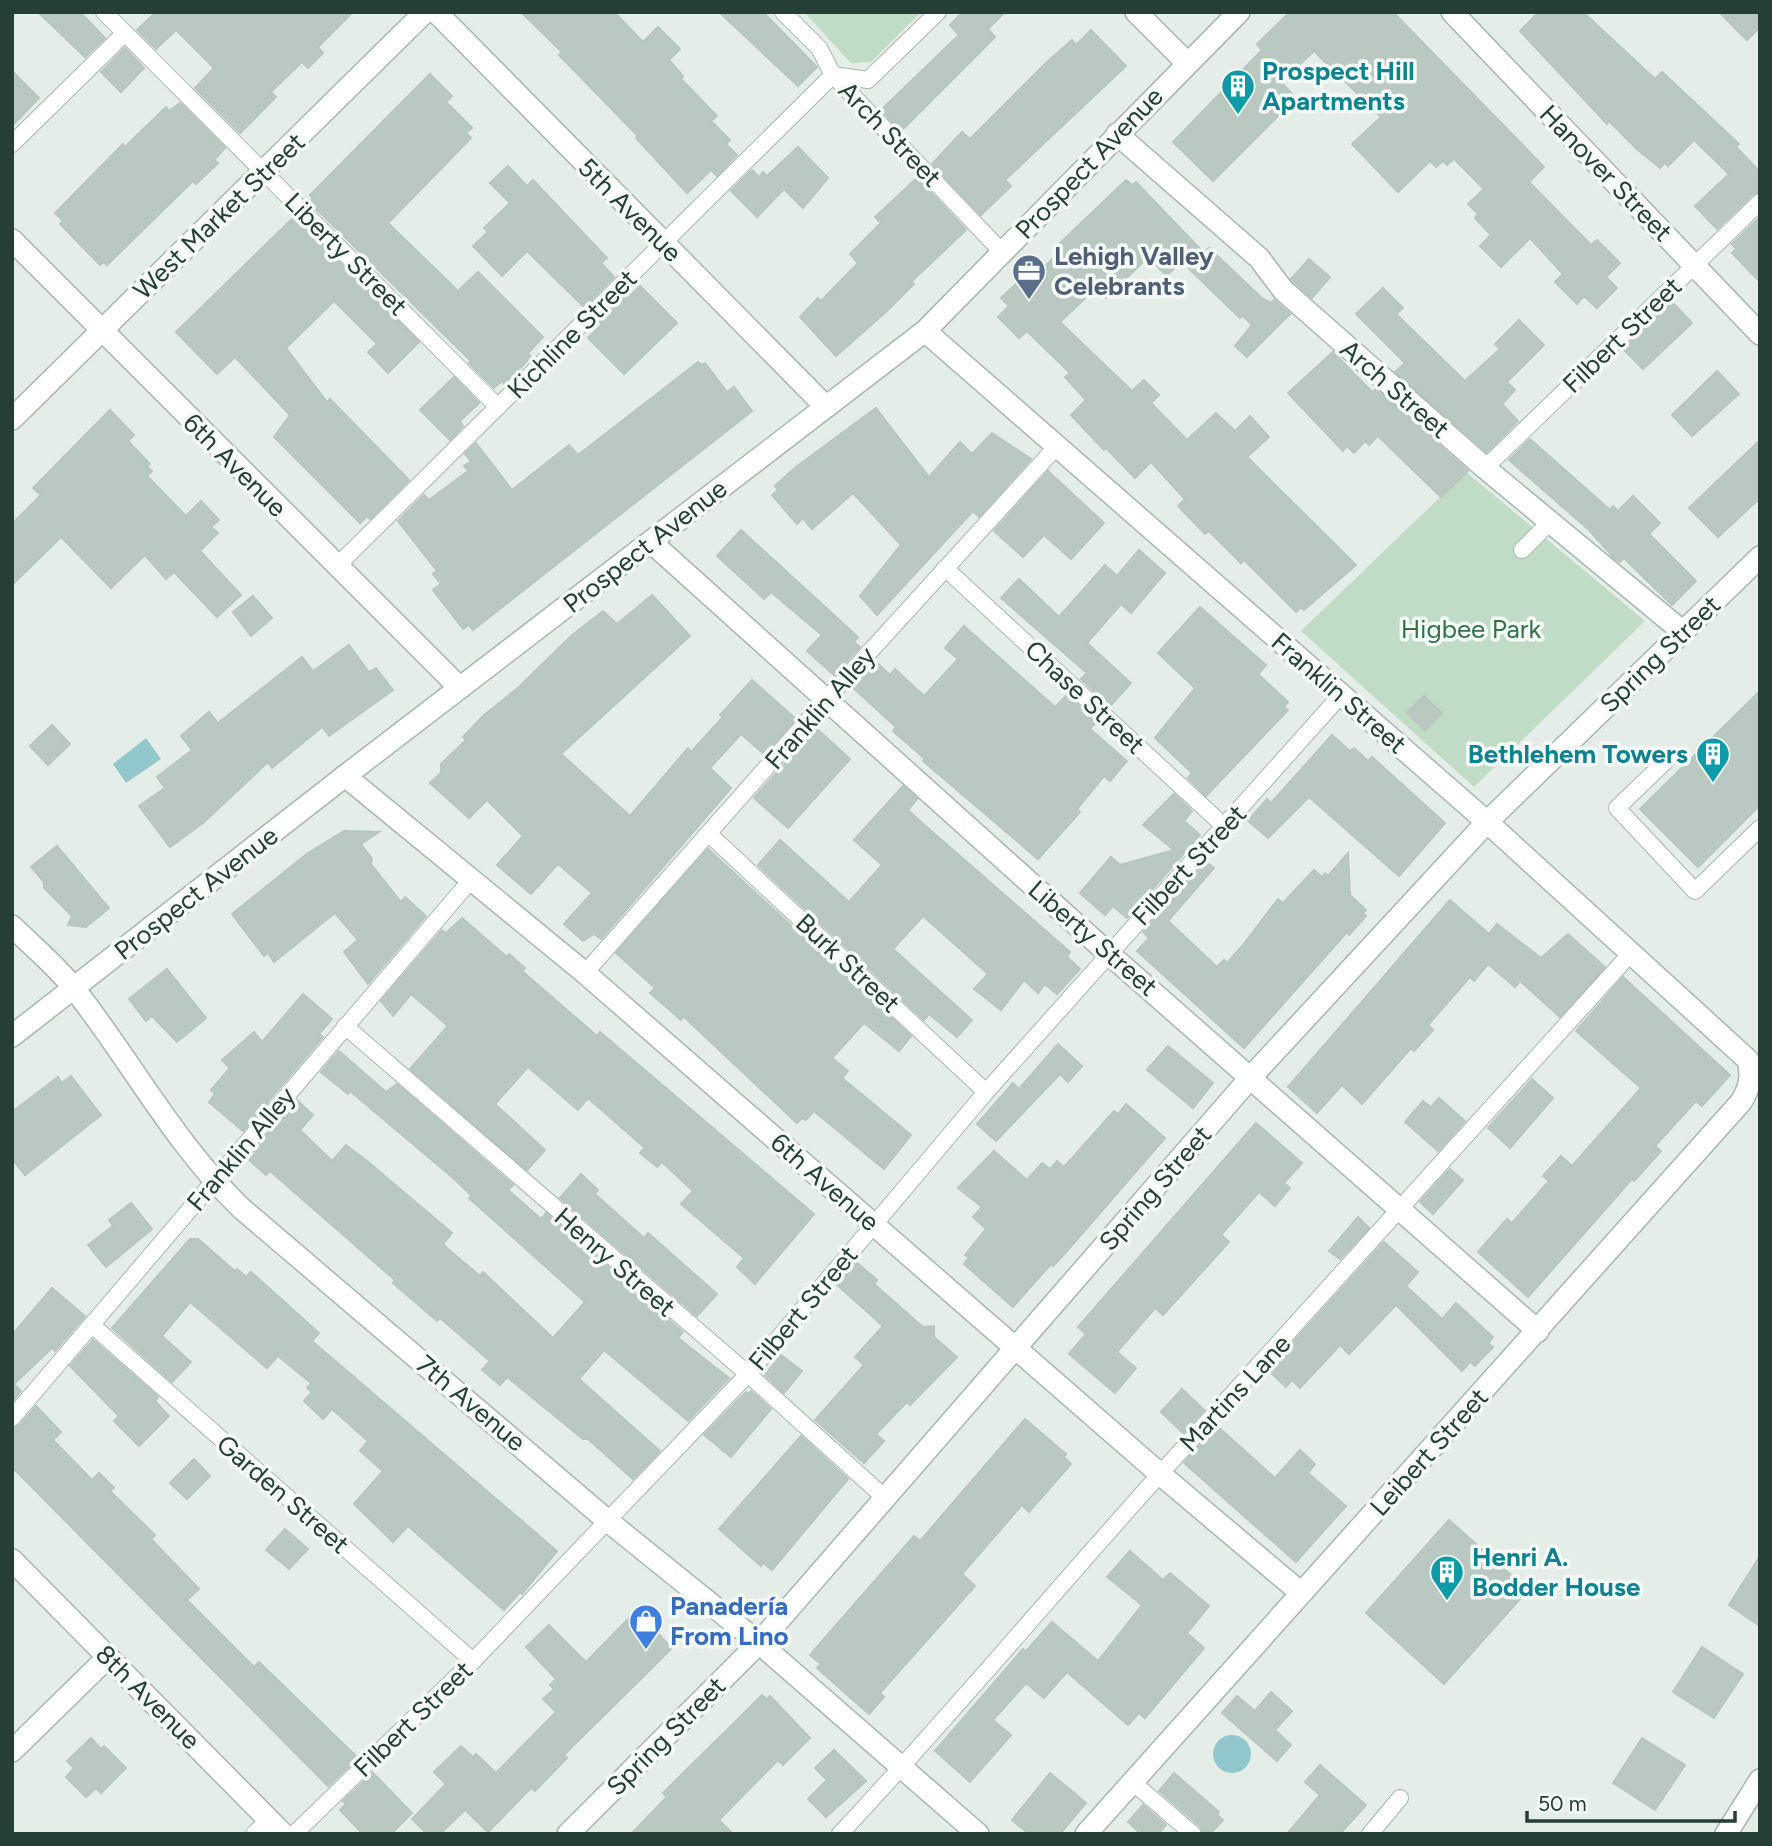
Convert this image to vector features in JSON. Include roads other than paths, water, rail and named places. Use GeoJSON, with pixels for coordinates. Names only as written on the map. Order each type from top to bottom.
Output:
{"type":"FeatureCollection","features":[{"type":"Feature","properties":{"kind":"street","name":"West Market Street"},"geometry":{"type":"LineString","coordinates":[[12,419],[425,12]]}},
{"type":"Feature","properties":{"kind":"street","name":"5th Avenue"},"geometry":{"type":"LineString","coordinates":[[436,12],[826,407]]}},
{"type":"Feature","properties":{"kind":"street"},"geometry":{"type":"LineString","coordinates":[[1136,12],[1187,63]]}},
{"type":"Feature","properties":{"kind":"street","name":"Prospect Avenue"},"geometry":{"type":"LineString","coordinates":[[12,1036],[345,776],[925,331],[1239,12]]}},
{"type":"Feature","properties":{"kind":"street","name":"Hanover Street"},"geometry":{"type":"LineString","coordinates":[[1452,12],[1760,334]]}},
{"type":"Feature","properties":{"kind":"street","name":"Arch Street"},"geometry":{"type":"LineString","coordinates":[[1118,134],[1259,258],[1283,290],[1485,468],[1683,632]]}},
{"type":"Feature","properties":{"kind":"street","name":"6th Avenue"},"geometry":{"type":"LineString","coordinates":[[12,240],[336,567],[460,688]]}},
{"type":"Feature","properties":{"kind":"street","name":"Franklin Street"},"geometry":{"type":"LineString","coordinates":[[925,331],[1487,822],[1748,1060]]}},
{"type":"Feature","properties":{"kind":"street","name":"Liberty Street"},"geometry":{"type":"LineString","coordinates":[[651,542],[1108,953],[1538,1331]]}},
{"type":"Feature","properties":{"kind":"street","name":"Spring Street"},"geometry":{"type":"LineString","coordinates":[[568,1834],[759,1643],[1251,1077],[1487,822],[1760,557]]}},
{"type":"Feature","properties":{"kind":"street","name":"6th Avenue"},"geometry":{"type":"LineString","coordinates":[[345,776],[585,973],[1160,1474],[1301,1593]]}},
{"type":"Feature","properties":{"kind":"street","name":"7th Avenue"},"geometry":{"type":"LineString","coordinates":[[12,926],[75,989],[213,1181],[609,1522],[759,1643],[978,1834]]}},
{"type":"Feature","properties":{"kind":"street","name":"Leibert Street"},"geometry":{"type":"LineString","coordinates":[[1086,1834],[1741,1102],[1749,1082],[1748,1060]]}},
{"type":"Feature","properties":{"kind":"street","name":"8th Avenue"},"geometry":{"type":"LineString","coordinates":[[12,1560],[108,1657],[268,1829]]}},
{"type":"Feature","properties":{"kind":"street"},"geometry":{"type":"LineString","coordinates":[[12,1751],[108,1657]]}},
{"type":"Feature","properties":{"kind":"street"},"geometry":{"type":"LineString","coordinates":[[1726,1834],[1760,1780]]}},
{"type":"Feature","properties":{"kind":"lane","name":"Liberty Street"},"geometry":{"type":"LineString","coordinates":[[104,12],[498,407]]}},
{"type":"Feature","properties":{"kind":"lane","name":"Arch Street"},"geometry":{"type":"LineString","coordinates":[[783,12],[819,48],[833,75],[1002,252]]}},
{"type":"Feature","properties":{"kind":"lane"},"geometry":{"type":"LineString","coordinates":[[833,75],[868,80],[938,12]]}},
{"type":"Feature","properties":{"kind":"lane"},"geometry":{"type":"LineString","coordinates":[[12,144],[125,33]]}},
{"type":"Feature","properties":{"kind":"lane","name":"Kichline Street"},"geometry":{"type":"LineString","coordinates":[[336,567],[833,75]]}},
{"type":"Feature","properties":{"kind":"lane","name":"Filbert Street"},"geometry":{"type":"LineString","coordinates":[[1485,468],[1760,202]]}},
{"type":"Feature","properties":{"kind":"lane","name":"Franklin Alley"},"geometry":{"type":"LineString","coordinates":[[585,973],[710,835],[825,701],[1057,446]]}},
{"type":"Feature","properties":{"kind":"lane"},"geometry":{"type":"LineString","coordinates":[[1522,550],[1550,522]]}},
{"type":"Feature","properties":{"kind":"lane","name":"Chase Street"},"geometry":{"type":"LineString","coordinates":[[945,568],[1225,827]]}},
{"type":"Feature","properties":{"kind":"lane","name":"Filbert Street"},"geometry":{"type":"LineString","coordinates":[[295,1834],[473,1661],[748,1374],[986,1092],[1341,695]]}},
{"type":"Feature","properties":{"kind":"lane"},"geometry":{"type":"LineString","coordinates":[[1671,756],[1617,808],[1695,891],[1760,828]]}},
{"type":"Feature","properties":{"kind":"lane","name":"Burk Street"},"geometry":{"type":"LineString","coordinates":[[710,835],[986,1092]]}},
{"type":"Feature","properties":{"kind":"lane","name":"Franklin Alley"},"geometry":{"type":"LineString","coordinates":[[12,1418],[470,881]]}},
{"type":"Feature","properties":{"kind":"lane","name":"Martins Lane"},"geometry":{"type":"LineString","coordinates":[[840,1834],[902,1769],[1160,1474],[1402,1210],[1631,953]]}},
{"type":"Feature","properties":{"kind":"lane","name":"Henry Street"},"geometry":{"type":"LineString","coordinates":[[345,1026],[748,1374],[885,1498]]}},
{"type":"Feature","properties":{"kind":"lane","name":"Garden Street"},"geometry":{"type":"LineString","coordinates":[[93,1326],[473,1661]]}},
{"type":"Feature","properties":{"kind":"lane"},"geometry":{"type":"LineString","coordinates":[[1131,1781],[1193,1834]]}},
{"type":"Feature","properties":{"kind":"lane"},"geometry":{"type":"LineString","coordinates":[[1370,1834],[1401,1798]]}},
{"type":"Feature","properties":{"kind":"water"},"geometry":{"type":"Polygon","coordinates":[[[146,738],[161,759],[126,783],[113,764],[146,738]]]}},
{"type":"Feature","properties":{"kind":"water"},"geometry":{"type":"Polygon","coordinates":[[[1232,1735],[1245,1741],[1251,1754],[1245,1767],[1232,1773],[1219,1767],[1213,1754],[1219,1741],[1232,1735]]]}},
{"type":"Feature","properties":{"kind":"place","name":"Prospect Hill Apartments"},"geometry":{"type":"Point","coordinates":[1238,116]}},
{"type":"Feature","properties":{"kind":"place","name":"Lehigh Valley Celebrants"},"geometry":{"type":"Point","coordinates":[1029,301]}},
{"type":"Feature","properties":{"kind":"place","name":"Bethlehem Towers"},"geometry":{"type":"Point","coordinates":[1713,784]}},
{"type":"Feature","properties":{"kind":"place","name":"Henri A. Bodder House"},"geometry":{"type":"Point","coordinates":[1447,1602]}},
{"type":"Feature","properties":{"kind":"place","name":"Panadería From Lino"},"geometry":{"type":"Point","coordinates":[646,1651]}},
{"type":"Feature","properties":{"kind":"park label","name":"Higbee Park"},"geometry":{"type":"Point","coordinates":[1471,629]}}]}
